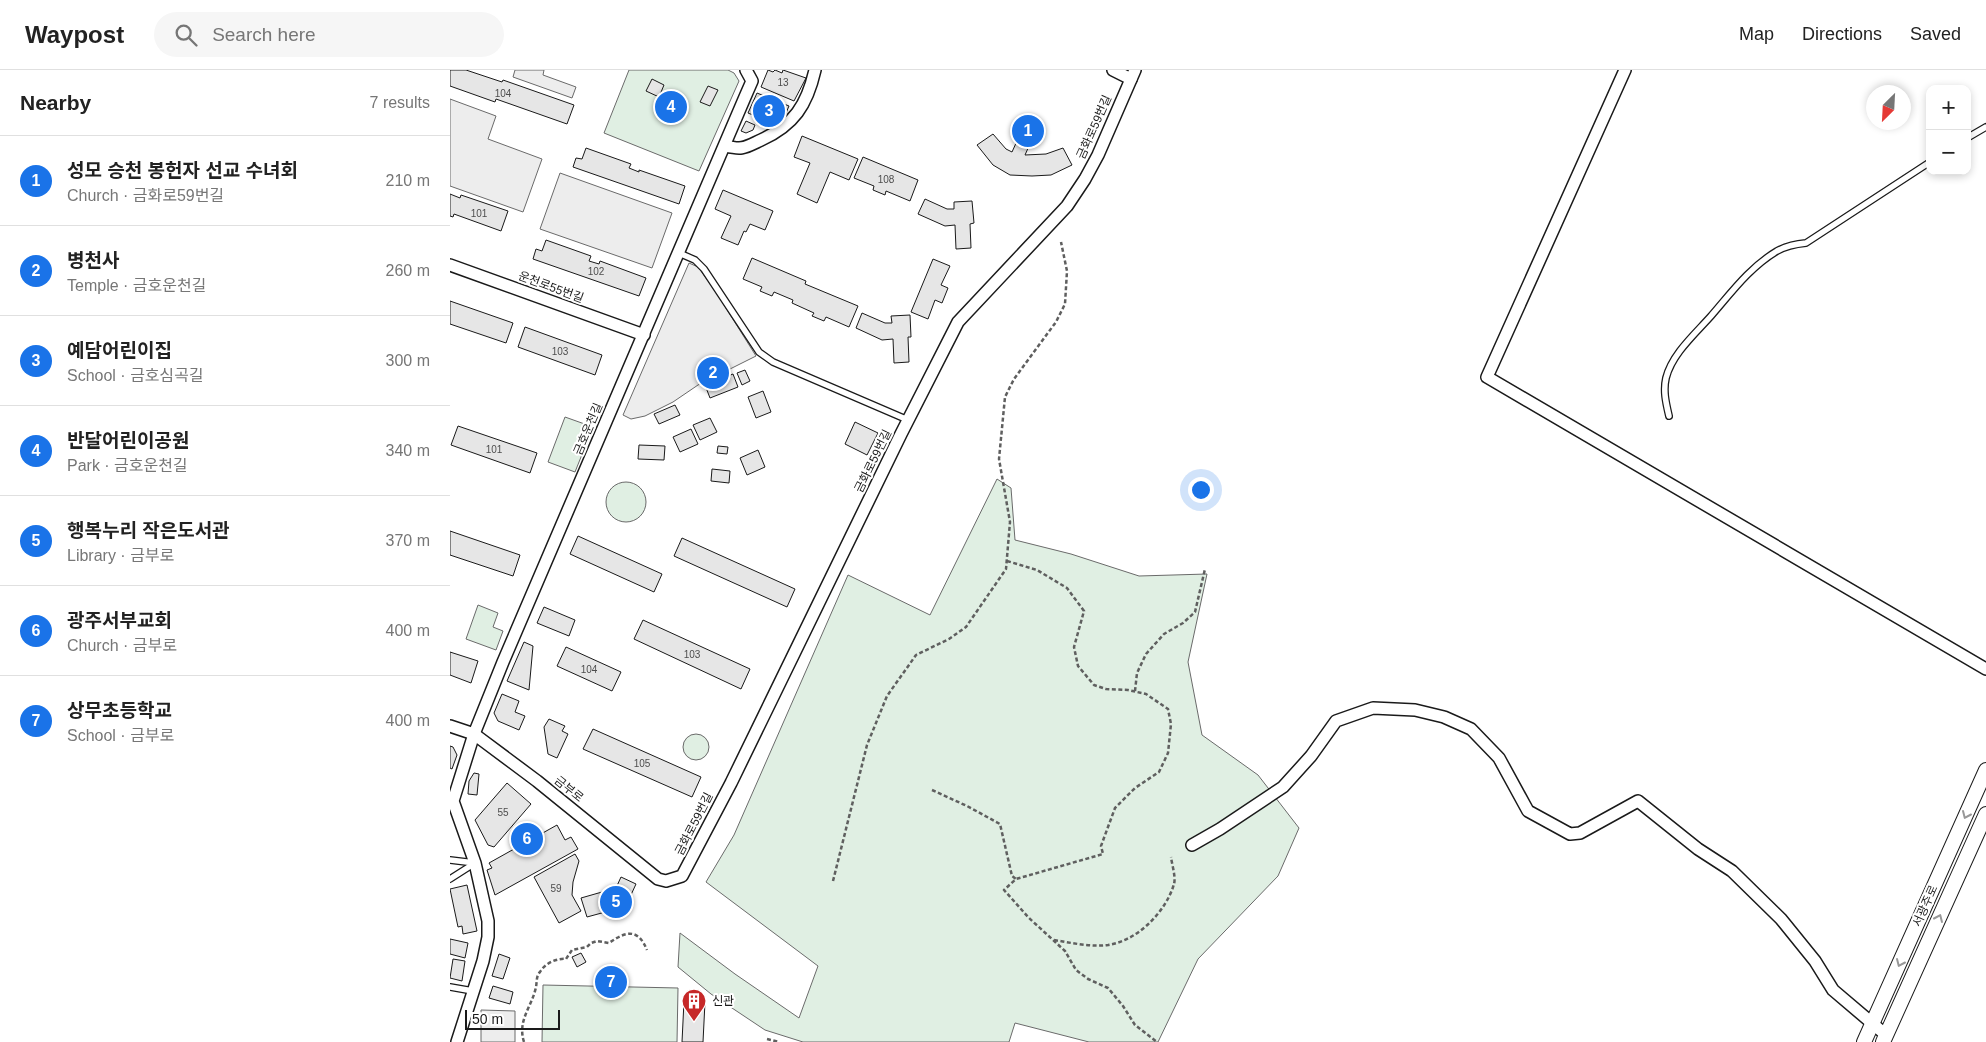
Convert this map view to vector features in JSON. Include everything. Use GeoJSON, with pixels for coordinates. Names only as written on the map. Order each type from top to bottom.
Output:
{"type":"FeatureCollection","features":[{"type":"Feature","properties":{"kind":"street","name":"금호운천길"},"geometry":{"type":"LineString","coordinates":[[456,1042],[485,951],[488,921],[475,863],[452,801],[474,734],[752,80],[746,70]]}},
{"type":"Feature","properties":{"kind":"street"},"geometry":{"type":"LineString","coordinates":[[725,146],[741,149],[781,131],[796,115],[804,102],[815,70]]}},
{"type":"Feature","properties":{"kind":"street"},"geometry":{"type":"LineString","coordinates":[[1113,70],[1133,74]]}},
{"type":"Feature","properties":{"kind":"street"},"geometry":{"type":"LineString","coordinates":[[1625,70],[1487,377],[1986,669]]}},
{"type":"Feature","properties":{"kind":"street","name":"금화로59번길"},"geometry":{"type":"LineString","coordinates":[[666,881],[682,876],[690,863],[958,322],[1067,206],[1098,155],[1133,74]]}},
{"type":"Feature","properties":{"kind":"street","name":"운천로55번길"},"geometry":{"type":"LineString","coordinates":[[450,265],[644,335]]}},
{"type":"Feature","properties":{"kind":"street"},"geometry":{"type":"LineString","coordinates":[[1192,845],[1220,829],[1283,786],[1311,756],[1336,721],[1373,708],[1415,710],[1444,717],[1471,730],[1499,758],[1528,811],[1570,834],[1580,833],[1638,801],[1698,850],[1732,871],[1781,919],[1815,961],[1833,990],[1872,1024],[1884,1039]]}},
{"type":"Feature","properties":{"kind":"street","name":"금부로"},"geometry":{"type":"LineString","coordinates":[[450,726],[474,734],[538,781],[658,879],[666,881]]}},
{"type":"Feature","properties":{"kind":"street","name":"서광주로"},"geometry":{"type":"LineString","coordinates":[[1864,1042],[1986,770]]}},
{"type":"Feature","properties":{"kind":"street","name":"서광주로"},"geometry":{"type":"LineString","coordinates":[[1884,1039],[1986,814]]}},
{"type":"Feature","properties":{"kind":"lane"},"geometry":{"type":"LineString","coordinates":[[1971,136],[1986,128]]}},
{"type":"Feature","properties":{"kind":"lane"},"geometry":{"type":"LineString","coordinates":[[1669,416],[1664,388],[1669,370],[1677,355],[1749,273],[1776,252],[1792,244],[1806,243],[1926,165]]}},
{"type":"Feature","properties":{"kind":"lane"},"geometry":{"type":"LineString","coordinates":[[679,253],[696,260],[704,269],[759,352],[773,362],[908,420]]}},
{"type":"Feature","properties":{"kind":"lane"},"geometry":{"type":"LineString","coordinates":[[450,860],[475,863]]}},
{"type":"Feature","properties":{"kind":"lane"},"geometry":{"type":"LineString","coordinates":[[450,879],[475,863]]}},
{"type":"Feature","properties":{"kind":"lane"},"geometry":{"type":"LineString","coordinates":[[450,987],[473,991]]}},
{"type":"Feature","properties":{"kind":"path"},"geometry":{"type":"LineString","coordinates":[[833,881],[867,745],[887,696],[916,655],[949,639],[966,627],[1006,569],[1010,522],[999,459],[1005,397],[1014,379],[1056,322],[1065,304],[1068,271],[1061,242]]}},
{"type":"Feature","properties":{"kind":"path"},"geometry":{"type":"LineString","coordinates":[[1007,560],[1037,570],[1067,588],[1084,611],[1074,647],[1078,666],[1094,685],[1106,689],[1135,691],[1146,694],[1168,709],[1171,724],[1168,753],[1160,772],[1135,788],[1115,808],[1101,846],[1103,854],[1016,879],[1004,890],[1029,918],[1065,951],[1076,970],[1088,979],[1108,988],[1123,1006],[1135,1025],[1157,1042]]}},
{"type":"Feature","properties":{"kind":"path"},"geometry":{"type":"LineString","coordinates":[[1135,691],[1137,673],[1146,654],[1164,634],[1183,623],[1195,612],[1205,569]]}},
{"type":"Feature","properties":{"kind":"path"},"geometry":{"type":"LineString","coordinates":[[932,790],[1000,824],[1012,876],[1016,879]]}},
{"type":"Feature","properties":{"kind":"path"},"geometry":{"type":"LineString","coordinates":[[1054,940],[1078,945],[1108,944],[1132,938],[1162,909],[1175,883],[1171,857]]}},
{"type":"Feature","properties":{"kind":"path"},"geometry":{"type":"LineString","coordinates":[[524,1042],[522,1027],[526,1011],[533,997],[540,971],[550,963],[559,958],[566,959],[572,950],[587,948],[591,943],[597,941],[609,943],[630,933],[640,938],[647,950]]}},
{"type":"Feature","properties":{"kind":"path"},"geometry":{"type":"LineString","coordinates":[[767,1039],[779,1042]]}},
{"type":"Feature","properties":{"kind":"green space"},"geometry":{"type":"Polygon","coordinates":[[[629,70],[728,70],[734,73],[739,81],[699,171],[604,133],[629,70]]]}},
{"type":"Feature","properties":{"kind":"green space"},"geometry":{"type":"Polygon","coordinates":[[[565,417],[593,427],[575,472],[548,462],[565,417]]]}},
{"type":"Feature","properties":{"kind":"green space"},"geometry":{"type":"Polygon","coordinates":[[[997,479],[1011,488],[1015,540],[1071,554],[1139,576],[1207,574],[1188,662],[1202,735],[1258,775],[1299,828],[1278,876],[1198,959],[1158,1042],[1089,1042],[1015,1023],[1009,1042],[803,1042],[765,1030],[711,994],[678,967],[680,933],[799,1018],[818,966],[706,882],[734,835],[848,575],[930,615],[997,479]]]}},
{"type":"Feature","properties":{"kind":"green space"},"geometry":{"type":"Polygon","coordinates":[[[626,482],[640,488],[646,502],[640,516],[626,522],[612,516],[606,502],[612,488],[626,482]]]}},
{"type":"Feature","properties":{"kind":"green space"},"geometry":{"type":"Polygon","coordinates":[[[478,605],[498,613],[493,627],[503,631],[496,650],[466,639],[478,605]]]}},
{"type":"Feature","properties":{"kind":"green space"},"geometry":{"type":"Polygon","coordinates":[[[696,734],[705,738],[709,747],[705,756],[696,760],[687,756],[683,747],[687,738],[696,734]]]}},
{"type":"Feature","properties":{"kind":"green space"},"geometry":{"type":"Polygon","coordinates":[[[543,985],[678,988],[677,1042],[542,1042],[543,985]]]}},
{"type":"Feature","properties":{"kind":"shaded area"},"geometry":{"type":"Polygon","coordinates":[[[515,70],[544,70],[543,75],[576,87],[572,98],[513,77],[515,70]]]}},
{"type":"Feature","properties":{"kind":"shaded area"},"geometry":{"type":"Polygon","coordinates":[[[450,99],[496,116],[488,139],[542,159],[523,212],[450,186],[450,99]]]}},
{"type":"Feature","properties":{"kind":"shaded area"},"geometry":{"type":"Polygon","coordinates":[[[560,173],[672,213],[652,268],[540,229],[560,173]]]}},
{"type":"Feature","properties":{"kind":"shaded area"},"geometry":{"type":"Polygon","coordinates":[[[689,263],[698,267],[714,289],[756,356],[698,385],[673,402],[645,416],[631,419],[623,415],[689,263]]]}},
{"type":"Feature","properties":{"kind":"shaded area"},"geometry":{"type":"Polygon","coordinates":[[[481,1010],[515,1011],[515,1042],[481,1042],[481,1010]]]}},
{"type":"Feature","properties":{"kind":"building"},"geometry":{"type":"Polygon","coordinates":[[[450,70],[466,70],[502,82],[503,80],[574,105],[567,124],[496,99],[495,102],[450,86],[450,70]]]}},
{"type":"Feature","properties":{"kind":"building"},"geometry":{"type":"Polygon","coordinates":[[[768,70],[782,73],[783,70],[806,78],[794,101],[761,87],[768,70]]]}},
{"type":"Feature","properties":{"kind":"building"},"geometry":{"type":"Polygon","coordinates":[[[652,79],[664,85],[659,97],[646,91],[652,79]]]}},
{"type":"Feature","properties":{"kind":"building"},"geometry":{"type":"Polygon","coordinates":[[[708,86],[718,90],[710,106],[700,102],[708,86]]]}},
{"type":"Feature","properties":{"kind":"building"},"geometry":{"type":"Polygon","coordinates":[[[757,93],[789,106],[783,120],[772,123],[748,113],[757,93]]]}},
{"type":"Feature","properties":{"kind":"building"},"geometry":{"type":"Polygon","coordinates":[[[746,121],[755,125],[753,130],[746,133],[741,131],[746,121]]]}},
{"type":"Feature","properties":{"kind":"building"},"geometry":{"type":"Polygon","coordinates":[[[993,134],[1006,149],[1012,152],[1017,141],[1022,139],[1028,141],[1029,146],[1025,155],[1046,154],[1063,148],[1072,165],[1051,175],[1010,175],[993,165],[977,145],[993,134]]]}},
{"type":"Feature","properties":{"kind":"building"},"geometry":{"type":"Polygon","coordinates":[[[802,136],[858,159],[849,180],[830,172],[817,203],[797,194],[810,163],[794,157],[802,136]]]}},
{"type":"Feature","properties":{"kind":"building"},"geometry":{"type":"Polygon","coordinates":[[[586,148],[631,164],[629,168],[639,172],[639,170],[685,186],[679,204],[573,167],[576,158],[582,159],[586,148]]]}},
{"type":"Feature","properties":{"kind":"building"},"geometry":{"type":"Polygon","coordinates":[[[863,157],[918,180],[910,201],[886,191],[885,195],[873,190],[874,186],[854,178],[863,157]]]}},
{"type":"Feature","properties":{"kind":"building"},"geometry":{"type":"Polygon","coordinates":[[[723,190],[773,211],[765,230],[750,224],[746,232],[744,231],[738,245],[721,238],[731,216],[715,209],[723,190]]]}},
{"type":"Feature","properties":{"kind":"building"},"geometry":{"type":"Polygon","coordinates":[[[450,194],[460,198],[461,195],[508,211],[501,231],[454,214],[453,217],[450,216],[450,194]]]}},
{"type":"Feature","properties":{"kind":"building"},"geometry":{"type":"Polygon","coordinates":[[[925,199],[947,209],[954,209],[954,202],[972,201],[974,223],[970,224],[971,248],[956,249],[955,225],[945,226],[918,214],[925,199]]]}},
{"type":"Feature","properties":{"kind":"building"},"geometry":{"type":"Polygon","coordinates":[[[546,240],[591,256],[589,261],[599,264],[600,261],[646,278],[639,296],[533,259],[536,249],[542,251],[546,240]]]}},
{"type":"Feature","properties":{"kind":"building"},"geometry":{"type":"Polygon","coordinates":[[[752,258],[806,281],[805,284],[858,306],[849,327],[826,317],[824,321],[812,316],[814,313],[792,303],[793,300],[774,292],[772,296],[760,291],[762,287],[743,279],[752,258]]]}},
{"type":"Feature","properties":{"kind":"building"},"geometry":{"type":"Polygon","coordinates":[[[933,259],[950,266],[941,285],[948,288],[942,303],[935,300],[928,319],[911,312],[933,259]]]}},
{"type":"Feature","properties":{"kind":"building"},"geometry":{"type":"Polygon","coordinates":[[[450,301],[513,323],[506,343],[450,324],[450,301]]]}},
{"type":"Feature","properties":{"kind":"building"},"geometry":{"type":"Polygon","coordinates":[[[862,313],[885,323],[892,323],[891,316],[910,315],[911,337],[908,337],[909,362],[894,363],[893,339],[882,340],[856,328],[862,313]]]}},
{"type":"Feature","properties":{"kind":"building"},"geometry":{"type":"Polygon","coordinates":[[[525,327],[602,355],[595,375],[518,347],[525,327]]]}},
{"type":"Feature","properties":{"kind":"building"},"geometry":{"type":"Polygon","coordinates":[[[745,370],[750,381],[742,385],[737,373],[745,370]]]}},
{"type":"Feature","properties":{"kind":"building"},"geometry":{"type":"Polygon","coordinates":[[[733,374],[738,387],[710,398],[705,385],[733,374]]]}},
{"type":"Feature","properties":{"kind":"building"},"geometry":{"type":"Polygon","coordinates":[[[763,391],[771,412],[756,418],[748,397],[763,391]]]}},
{"type":"Feature","properties":{"kind":"building"},"geometry":{"type":"Polygon","coordinates":[[[675,405],[680,415],[659,424],[654,414],[675,405]]]}},
{"type":"Feature","properties":{"kind":"building"},"geometry":{"type":"Polygon","coordinates":[[[710,418],[717,432],[700,440],[693,425],[710,418]]]}},
{"type":"Feature","properties":{"kind":"building"},"geometry":{"type":"Polygon","coordinates":[[[855,422],[878,433],[867,455],[845,444],[855,422]]]}},
{"type":"Feature","properties":{"kind":"building"},"geometry":{"type":"Polygon","coordinates":[[[458,426],[537,453],[530,473],[451,445],[458,426]]]}},
{"type":"Feature","properties":{"kind":"building"},"geometry":{"type":"Polygon","coordinates":[[[691,429],[698,444],[680,452],[673,437],[691,429]]]}},
{"type":"Feature","properties":{"kind":"building"},"geometry":{"type":"Polygon","coordinates":[[[639,445],[665,446],[664,460],[638,459],[639,445]]]}},
{"type":"Feature","properties":{"kind":"building"},"geometry":{"type":"Polygon","coordinates":[[[718,446],[728,447],[727,454],[717,453],[718,446]]]}},
{"type":"Feature","properties":{"kind":"building"},"geometry":{"type":"Polygon","coordinates":[[[758,450],[765,467],[747,475],[740,458],[758,450]]]}},
{"type":"Feature","properties":{"kind":"building"},"geometry":{"type":"Polygon","coordinates":[[[712,469],[730,471],[729,483],[711,481],[712,469]]]}},
{"type":"Feature","properties":{"kind":"building"},"geometry":{"type":"Polygon","coordinates":[[[450,531],[520,555],[513,576],[450,555],[450,531]]]}},
{"type":"Feature","properties":{"kind":"building"},"geometry":{"type":"Polygon","coordinates":[[[578,536],[662,574],[654,592],[570,554],[578,536]]]}},
{"type":"Feature","properties":{"kind":"building"},"geometry":{"type":"Polygon","coordinates":[[[682,538],[795,589],[787,607],[674,556],[682,538]]]}},
{"type":"Feature","properties":{"kind":"building"},"geometry":{"type":"Polygon","coordinates":[[[544,607],[575,620],[569,636],[537,623],[544,607]]]}},
{"type":"Feature","properties":{"kind":"building"},"geometry":{"type":"Polygon","coordinates":[[[643,620],[750,669],[741,689],[634,639],[643,620]]]}},
{"type":"Feature","properties":{"kind":"building"},"geometry":{"type":"Polygon","coordinates":[[[524,642],[533,646],[529,690],[507,681],[524,642]]]}},
{"type":"Feature","properties":{"kind":"building"},"geometry":{"type":"Polygon","coordinates":[[[566,647],[621,672],[612,691],[557,666],[566,647]]]}},
{"type":"Feature","properties":{"kind":"building"},"geometry":{"type":"Polygon","coordinates":[[[450,652],[478,661],[471,683],[450,675],[450,652]]]}},
{"type":"Feature","properties":{"kind":"building"},"geometry":{"type":"Polygon","coordinates":[[[502,694],[519,701],[515,712],[525,716],[519,730],[498,721],[494,713],[502,694]]]}},
{"type":"Feature","properties":{"kind":"building"},"geometry":{"type":"Polygon","coordinates":[[[549,719],[565,726],[562,731],[568,734],[557,758],[548,754],[544,727],[549,719]]]}},
{"type":"Feature","properties":{"kind":"building"},"geometry":{"type":"Polygon","coordinates":[[[593,729],[701,777],[692,797],[583,749],[593,729]]]}},
{"type":"Feature","properties":{"kind":"building"},"geometry":{"type":"Polygon","coordinates":[[[450,746],[453,747],[457,755],[452,769],[450,768],[450,746]]]}},
{"type":"Feature","properties":{"kind":"building"},"geometry":{"type":"Polygon","coordinates":[[[474,773],[479,774],[477,795],[468,794],[469,781],[474,773]]]}},
{"type":"Feature","properties":{"kind":"building"},"geometry":{"type":"Polygon","coordinates":[[[507,783],[531,804],[494,847],[488,845],[475,820],[507,783]]]}},
{"type":"Feature","properties":{"kind":"building"},"geometry":{"type":"Polygon","coordinates":[[[557,825],[565,840],[571,837],[578,849],[495,895],[487,870],[492,868],[489,863],[557,825]]]}},
{"type":"Feature","properties":{"kind":"building"},"geometry":{"type":"Polygon","coordinates":[[[575,854],[579,861],[573,882],[572,895],[581,911],[559,923],[534,877],[575,854]]]}},
{"type":"Feature","properties":{"kind":"building"},"geometry":{"type":"Polygon","coordinates":[[[621,877],[636,884],[624,910],[620,908],[587,917],[581,898],[616,888],[621,877]]]}},
{"type":"Feature","properties":{"kind":"building"},"geometry":{"type":"Polygon","coordinates":[[[467,885],[477,931],[463,934],[462,926],[458,927],[450,889],[467,885]]]}},
{"type":"Feature","properties":{"kind":"building"},"geometry":{"type":"Polygon","coordinates":[[[450,939],[468,943],[465,958],[450,954],[450,939]]]}},
{"type":"Feature","properties":{"kind":"building"},"geometry":{"type":"Polygon","coordinates":[[[581,953],[586,962],[577,967],[572,957],[581,953]]]}},
{"type":"Feature","properties":{"kind":"building"},"geometry":{"type":"Polygon","coordinates":[[[499,954],[510,958],[503,979],[492,976],[499,954]]]}},
{"type":"Feature","properties":{"kind":"building"},"geometry":{"type":"Polygon","coordinates":[[[453,959],[465,961],[462,981],[450,978],[453,959]]]}},
{"type":"Feature","properties":{"kind":"building"},"geometry":{"type":"Polygon","coordinates":[[[493,986],[513,992],[510,1004],[489,998],[493,986]]]}},
{"type":"Feature","properties":{"kind":"building","name":"신관"},"geometry":{"type":"Polygon","coordinates":[[[684,1001],[705,1002],[703,1042],[682,1042],[684,1001]]]}},
{"type":"Feature","properties":{"kind":"place","name":"반달어린이공원"},"geometry":{"type":"Point","coordinates":[671,107]}},
{"type":"Feature","properties":{"kind":"place","name":"예담어린이집"},"geometry":{"type":"Point","coordinates":[769,111]}},
{"type":"Feature","properties":{"kind":"place","name":"성모 승천 봉헌자 선교 수녀회"},"geometry":{"type":"Point","coordinates":[1028,131]}},
{"type":"Feature","properties":{"kind":"place","name":"병천사"},"geometry":{"type":"Point","coordinates":[713,373]}},
{"type":"Feature","properties":{"kind":"place","name":"광주서부교회"},"geometry":{"type":"Point","coordinates":[527,839]}},
{"type":"Feature","properties":{"kind":"place","name":"행복누리 작은도서관"},"geometry":{"type":"Point","coordinates":[616,902]}},
{"type":"Feature","properties":{"kind":"place","name":"상무초등학교"},"geometry":{"type":"Point","coordinates":[611,982]}},
{"type":"Feature","properties":{"kind":"place","name":"신관"},"geometry":{"type":"Point","coordinates":[694,1022]}}]}
